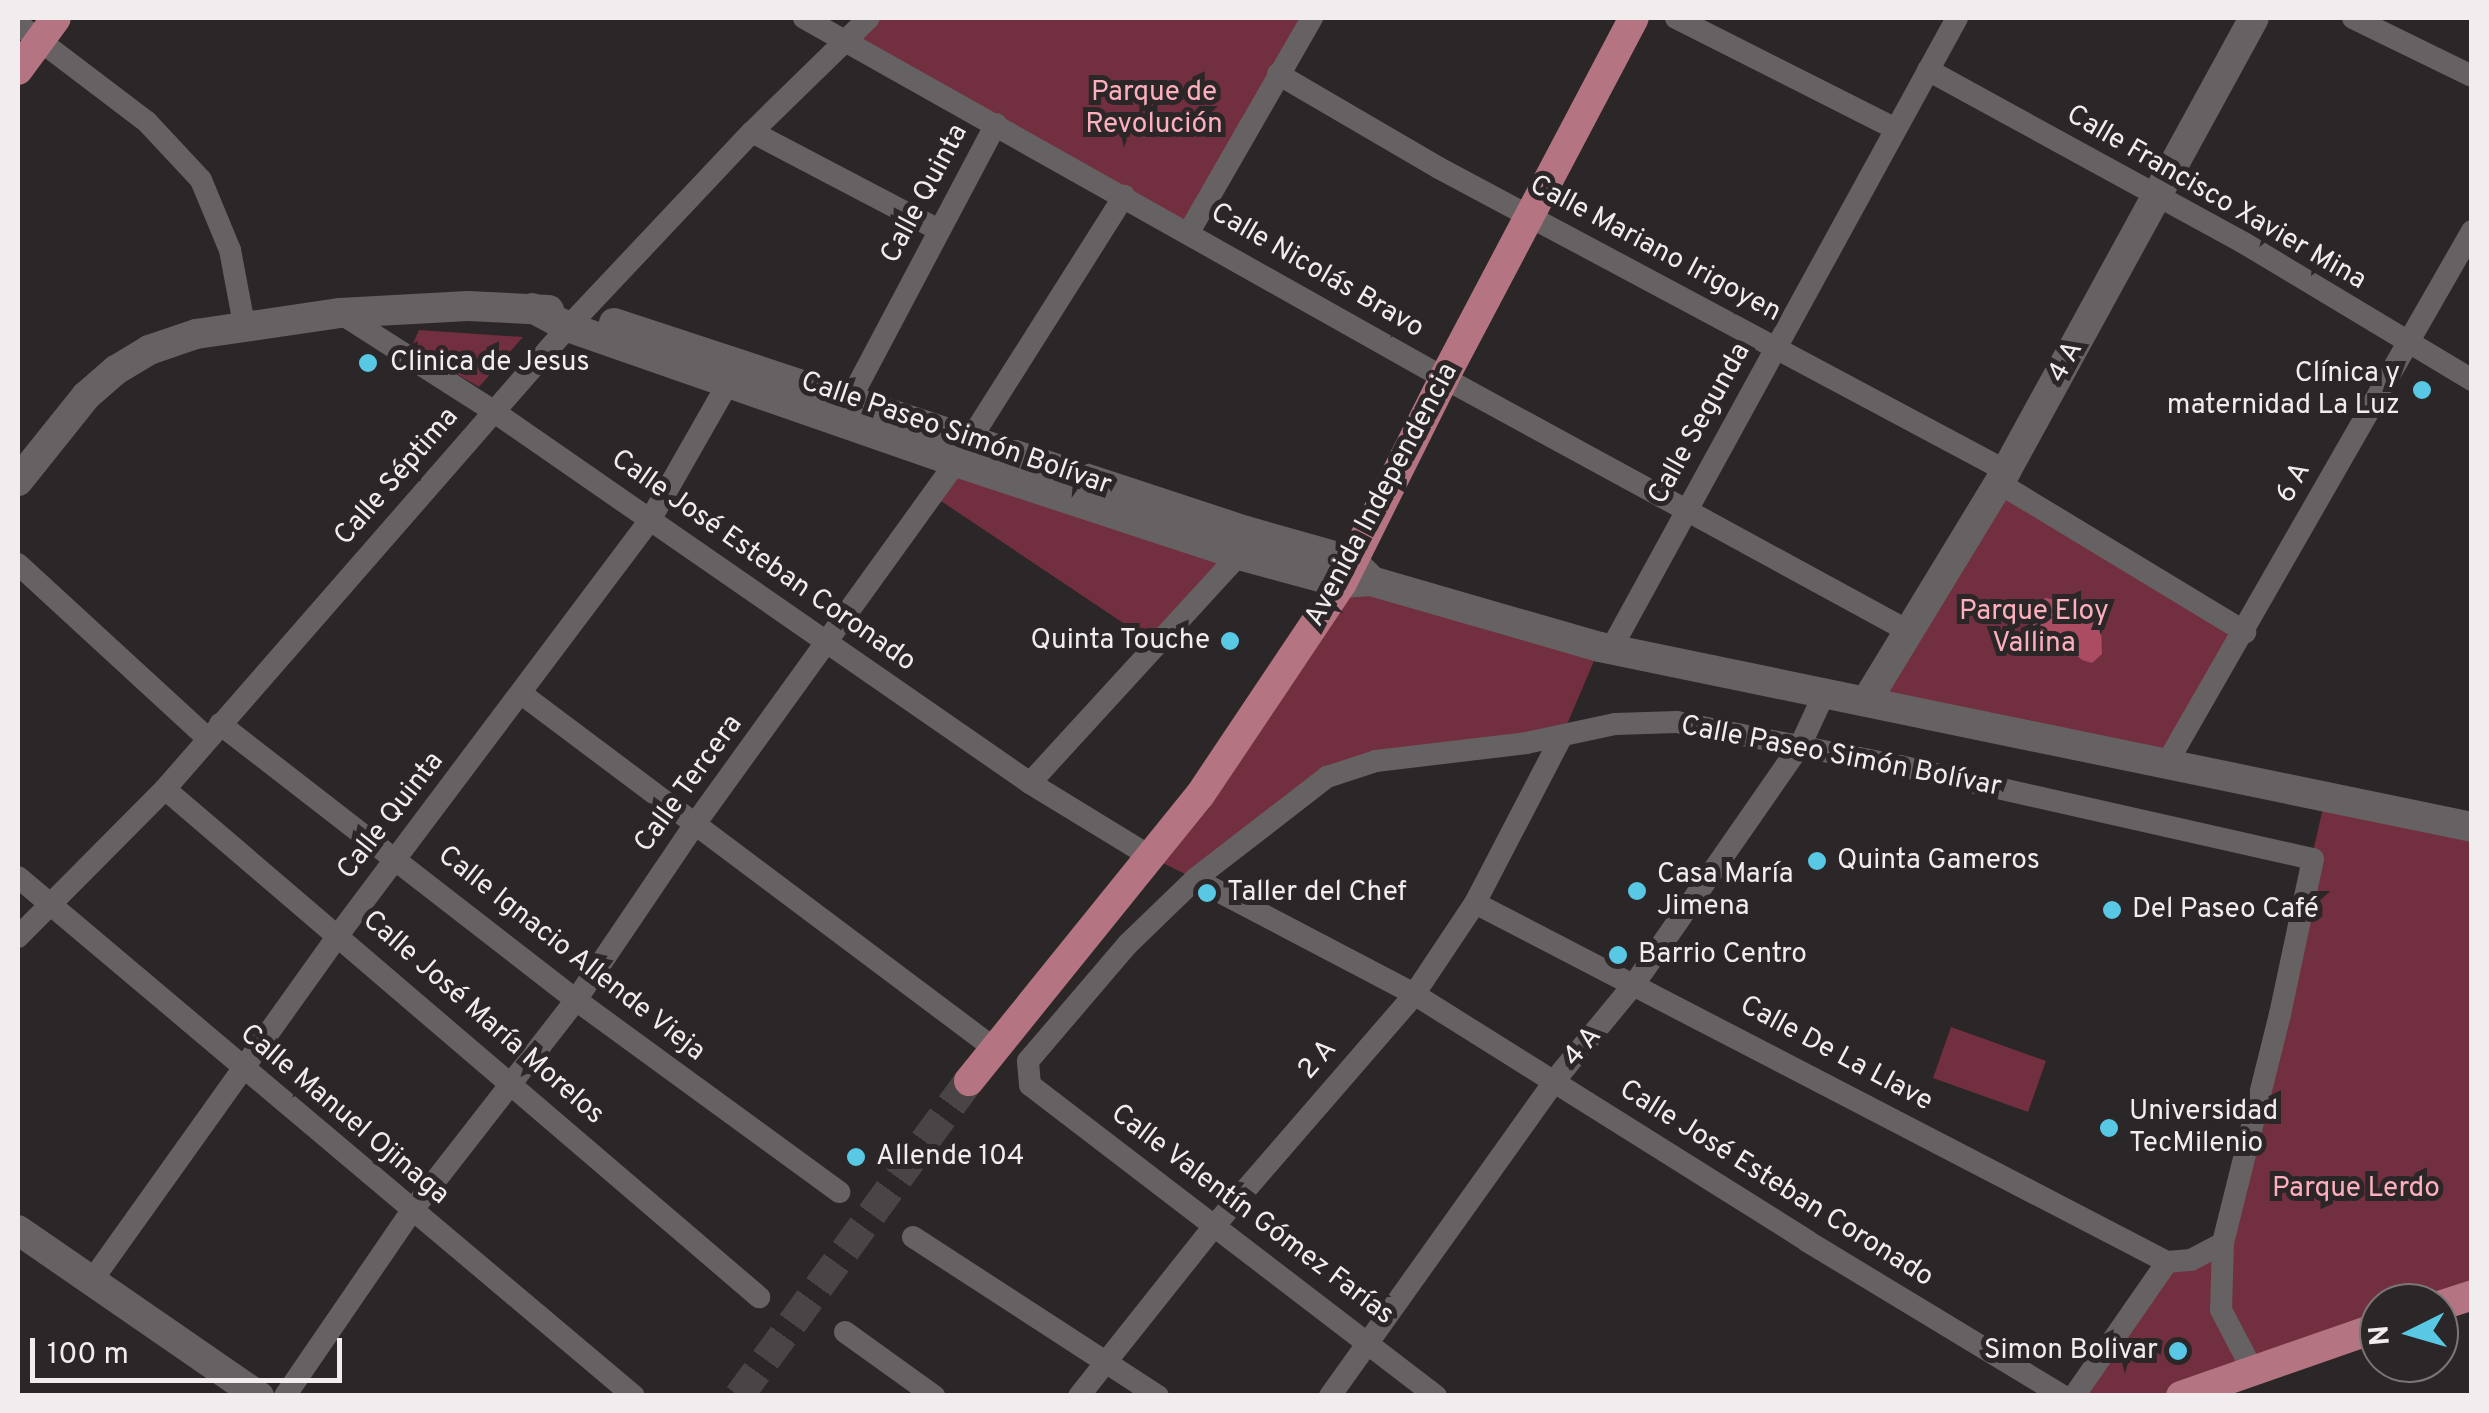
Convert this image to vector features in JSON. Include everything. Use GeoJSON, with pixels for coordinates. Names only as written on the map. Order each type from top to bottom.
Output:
{"type":"FeatureCollection","features":[{"type":"Feature","properties":{"kind":"main road","name":"Avenida Independencia"},"geometry":{"type":"LineString","coordinates":[[969,1081],[1152,858],[1355,575],[1444,378],[1634,18]]}},
{"type":"Feature","properties":{"kind":"main road","name":"4 A"},"geometry":{"type":"LineString","coordinates":[[1867,700],[2003,477],[2254,18]]}},
{"type":"Feature","properties":{"kind":"main road"},"geometry":{"type":"LineString","coordinates":[[18,70],[38,26]]}},
{"type":"Feature","properties":{"kind":"main road","name":"Calle Paseo Simón Bolívar"},"geometry":{"type":"LineString","coordinates":[[18,480],[86,396],[116,370],[149,350],[244,324],[340,312],[532,308],[963,450],[1239,555],[1355,575]]}},
{"type":"Feature","properties":{"kind":"main road","name":"Calle Paseo Simón Bolívar"},"geometry":{"type":"LineString","coordinates":[[963,450],[1246,531],[1355,575],[1611,649],[2472,827]]}},
{"type":"Feature","properties":{"kind":"main road"},"geometry":{"type":"LineString","coordinates":[[18,1230],[259,1396]]}},
{"type":"Feature","properties":{"kind":"main road"},"geometry":{"type":"LineString","coordinates":[[2182,1396],[2359,1334]]}},
{"type":"Feature","properties":{"kind":"street","name":"Calle Nicolás Bravo"},"geometry":{"type":"LineString","coordinates":[[804,18],[1444,378],[1908,631]]}},
{"type":"Feature","properties":{"kind":"street","name":"Calle Séptima"},"geometry":{"type":"LineString","coordinates":[[18,937],[165,789],[575,320],[752,132],[869,18]]}},
{"type":"Feature","properties":{"kind":"street"},"geometry":{"type":"LineString","coordinates":[[1189,232],[1312,18]]}},
{"type":"Feature","properties":{"kind":"street"},"geometry":{"type":"LineString","coordinates":[[1676,18],[1896,129]]}},
{"type":"Feature","properties":{"kind":"street","name":"Calle Segunda"},"geometry":{"type":"LineString","coordinates":[[1611,649],[1957,18]]}},
{"type":"Feature","properties":{"kind":"street"},"geometry":{"type":"LineString","coordinates":[[2353,18],[2472,76]]}},
{"type":"Feature","properties":{"kind":"street"},"geometry":{"type":"LineString","coordinates":[[38,26],[146,122],[201,180],[230,250],[244,324]]}},
{"type":"Feature","properties":{"kind":"street","name":"Calle Francisco Xavier Mina"},"geometry":{"type":"LineString","coordinates":[[1928,70],[2156,195],[2406,345],[2472,380]]}},
{"type":"Feature","properties":{"kind":"street","name":"Calle Mariano Irigoyen"},"geometry":{"type":"LineString","coordinates":[[1278,74],[1529,217],[1776,346],[2003,477],[2244,632]]}},
{"type":"Feature","properties":{"kind":"street","name":"Calle Quinta"},"geometry":{"type":"LineString","coordinates":[[845,409],[996,124]]}},
{"type":"Feature","properties":{"kind":"street"},"geometry":{"type":"LineString","coordinates":[[752,132],[939,230]]}},
{"type":"Feature","properties":{"kind":"street","name":"Calle Tercera"},"geometry":{"type":"LineString","coordinates":[[285,1396],[410,1212],[576,1000],[695,824],[829,642],[963,450],[1124,196]]}},
{"type":"Feature","properties":{"kind":"street","name":"6 A"},"geometry":{"type":"LineString","coordinates":[[2167,763],[2472,231]]}},
{"type":"Feature","properties":{"kind":"street","name":"Calle José Esteban Coronado"},"geometry":{"type":"LineString","coordinates":[[340,312],[493,411],[1030,784],[1152,858]]}},
{"type":"Feature","properties":{"kind":"street","name":"Calle Quinta"},"geometry":{"type":"LineString","coordinates":[[93,1279],[339,934],[650,520],[734,373]]}},
{"type":"Feature","properties":{"kind":"street"},"geometry":{"type":"LineString","coordinates":[[1030,784],[1239,555]]}},
{"type":"Feature","properties":{"kind":"street","name":"Calle Ignacio Allende Vieja"},"geometry":{"type":"LineString","coordinates":[[18,564],[213,731],[397,858],[576,1000],[839,1192]]}},
{"type":"Feature","properties":{"kind":"street","name":"4 A"},"geometry":{"type":"LineString","coordinates":[[1330,1396],[1555,1080],[1635,983],[1800,746],[1825,692]]}},
{"type":"Feature","properties":{"kind":"street"},"geometry":{"type":"LineString","coordinates":[[522,695],[996,1049]]}},
{"type":"Feature","properties":{"kind":"street","name":"Calle Paseo Simón Bolívar"},"geometry":{"type":"LineString","coordinates":[[1030,1085],[1028,1061],[1128,944],[1195,879],[1313,788],[1345,769],[1376,760],[1562,736],[1615,724],[1677,722],[2312,859],[2280,1014],[2223,1244]]}},
{"type":"Feature","properties":{"kind":"street","name":"2 A"},"geometry":{"type":"LineString","coordinates":[[1079,1396],[1214,1224],[1414,994],[1475,904],[1562,736]]}},
{"type":"Feature","properties":{"kind":"street","name":"Calle José María Morelos"},"geometry":{"type":"LineString","coordinates":[[165,789],[514,1083],[759,1297]]}},
{"type":"Feature","properties":{"kind":"street","name":"Calle Manuel Ojinaga"},"geometry":{"type":"LineString","coordinates":[[18,877],[410,1212],[634,1396]]}},
{"type":"Feature","properties":{"kind":"street","name":"Calle José Esteban Coronado"},"geometry":{"type":"LineString","coordinates":[[1195,879],[1414,994],[1807,1241],[2063,1396]]}},
{"type":"Feature","properties":{"kind":"street","name":"Calle De La Llave"},"geometry":{"type":"LineString","coordinates":[[1475,904],[1635,983],[2167,1262]]}},
{"type":"Feature","properties":{"kind":"street","name":"Calle Valentín Gómez Farías"},"geometry":{"type":"LineString","coordinates":[[1030,1085],[1370,1341],[1436,1396]]}},
{"type":"Feature","properties":{"kind":"street"},"geometry":{"type":"LineString","coordinates":[[913,1237],[1158,1396]]}},
{"type":"Feature","properties":{"kind":"street"},"geometry":{"type":"LineString","coordinates":[[2074,1396],[2167,1262],[2190,1260],[2223,1244],[2220,1310],[2253,1371]]}},
{"type":"Feature","properties":{"kind":"street"},"geometry":{"type":"LineString","coordinates":[[845,1332],[934,1396]]}},
{"type":"Feature","properties":{"kind":"green space","name":"Parque de Revolución"},"geometry":{"type":"Polygon","coordinates":[[[868,18],[1312,18],[1189,232],[848,41],[868,18]]]}},
{"type":"Feature","properties":{"kind":"green space"},"geometry":{"type":"Polygon","coordinates":[[[419,330],[523,337],[479,387],[411,348],[419,330]]]}},
{"type":"Feature","properties":{"kind":"green space"},"geometry":{"type":"Polygon","coordinates":[[[956,462],[1239,555],[1156,645],[932,495],[956,462]]]}},
{"type":"Feature","properties":{"kind":"green space","name":"Parque Eloy Vallina"},"geometry":{"type":"Polygon","coordinates":[[[1999,483],[2245,632],[2167,763],[1867,700],[1999,483]]]}},
{"type":"Feature","properties":{"kind":"green space"},"geometry":{"type":"Polygon","coordinates":[[[1342,583],[1600,647],[1562,736],[1349,768],[1195,879],[1153,858],[1342,583]]]}},
{"type":"Feature","properties":{"kind":"green space","name":"Parque Lerdo"},"geometry":{"type":"Polygon","coordinates":[[[2326,795],[2471,827],[2471,1295],[2459,1298],[2459,1283],[2359,1283],[2359,1334],[2182,1395],[2074,1396],[2167,1262],[2223,1243],[2326,795]]]}},
{"type":"Feature","properties":{"kind":"green space"},"geometry":{"type":"Polygon","coordinates":[[[1951,1027],[2046,1061],[2028,1112],[1933,1078],[1951,1027]]]}},
{"type":"Feature","properties":{"kind":"shaded area"},"geometry":{"type":"Polygon","coordinates":[[[2046,598],[2055,600],[2062,618],[2074,623],[2101,622],[2102,654],[2092,663],[2082,660],[2053,634],[2030,626],[2028,609],[2046,598]]]}},
{"type":"Feature","properties":{"kind":"tunnel"},"geometry":{"type":"LineString","coordinates":[[739,1396],[969,1081]]}},
{"type":"Feature","properties":{"kind":"place","name":"Clinica de Jesus"},"geometry":{"type":"Point","coordinates":[368,363]}},
{"type":"Feature","properties":{"kind":"place","name":"Clínica y maternidad La Luz"},"geometry":{"type":"Point","coordinates":[2422,390]}},
{"type":"Feature","properties":{"kind":"place","name":"Quinta Touche"},"geometry":{"type":"Point","coordinates":[1230,641]}},
{"type":"Feature","properties":{"kind":"place","name":"Quinta Gameros"},"geometry":{"type":"Point","coordinates":[1817,861]}},
{"type":"Feature","properties":{"kind":"place","name":"Casa María Jimena"},"geometry":{"type":"Point","coordinates":[1637,891]}},
{"type":"Feature","properties":{"kind":"place","name":"Taller del Chef"},"geometry":{"type":"Point","coordinates":[1207,893]}},
{"type":"Feature","properties":{"kind":"place","name":"Del Paseo Café"},"geometry":{"type":"Point","coordinates":[2112,910]}},
{"type":"Feature","properties":{"kind":"place","name":"Barrio Centro"},"geometry":{"type":"Point","coordinates":[1618,955]}},
{"type":"Feature","properties":{"kind":"place","name":"Universidad TecMilenio"},"geometry":{"type":"Point","coordinates":[2109,1128]}},
{"type":"Feature","properties":{"kind":"place","name":"Allende 104"},"geometry":{"type":"Point","coordinates":[856,1157]}},
{"type":"Feature","properties":{"kind":"place","name":"Simon Bolivar"},"geometry":{"type":"Point","coordinates":[2178,1351]}}]}
